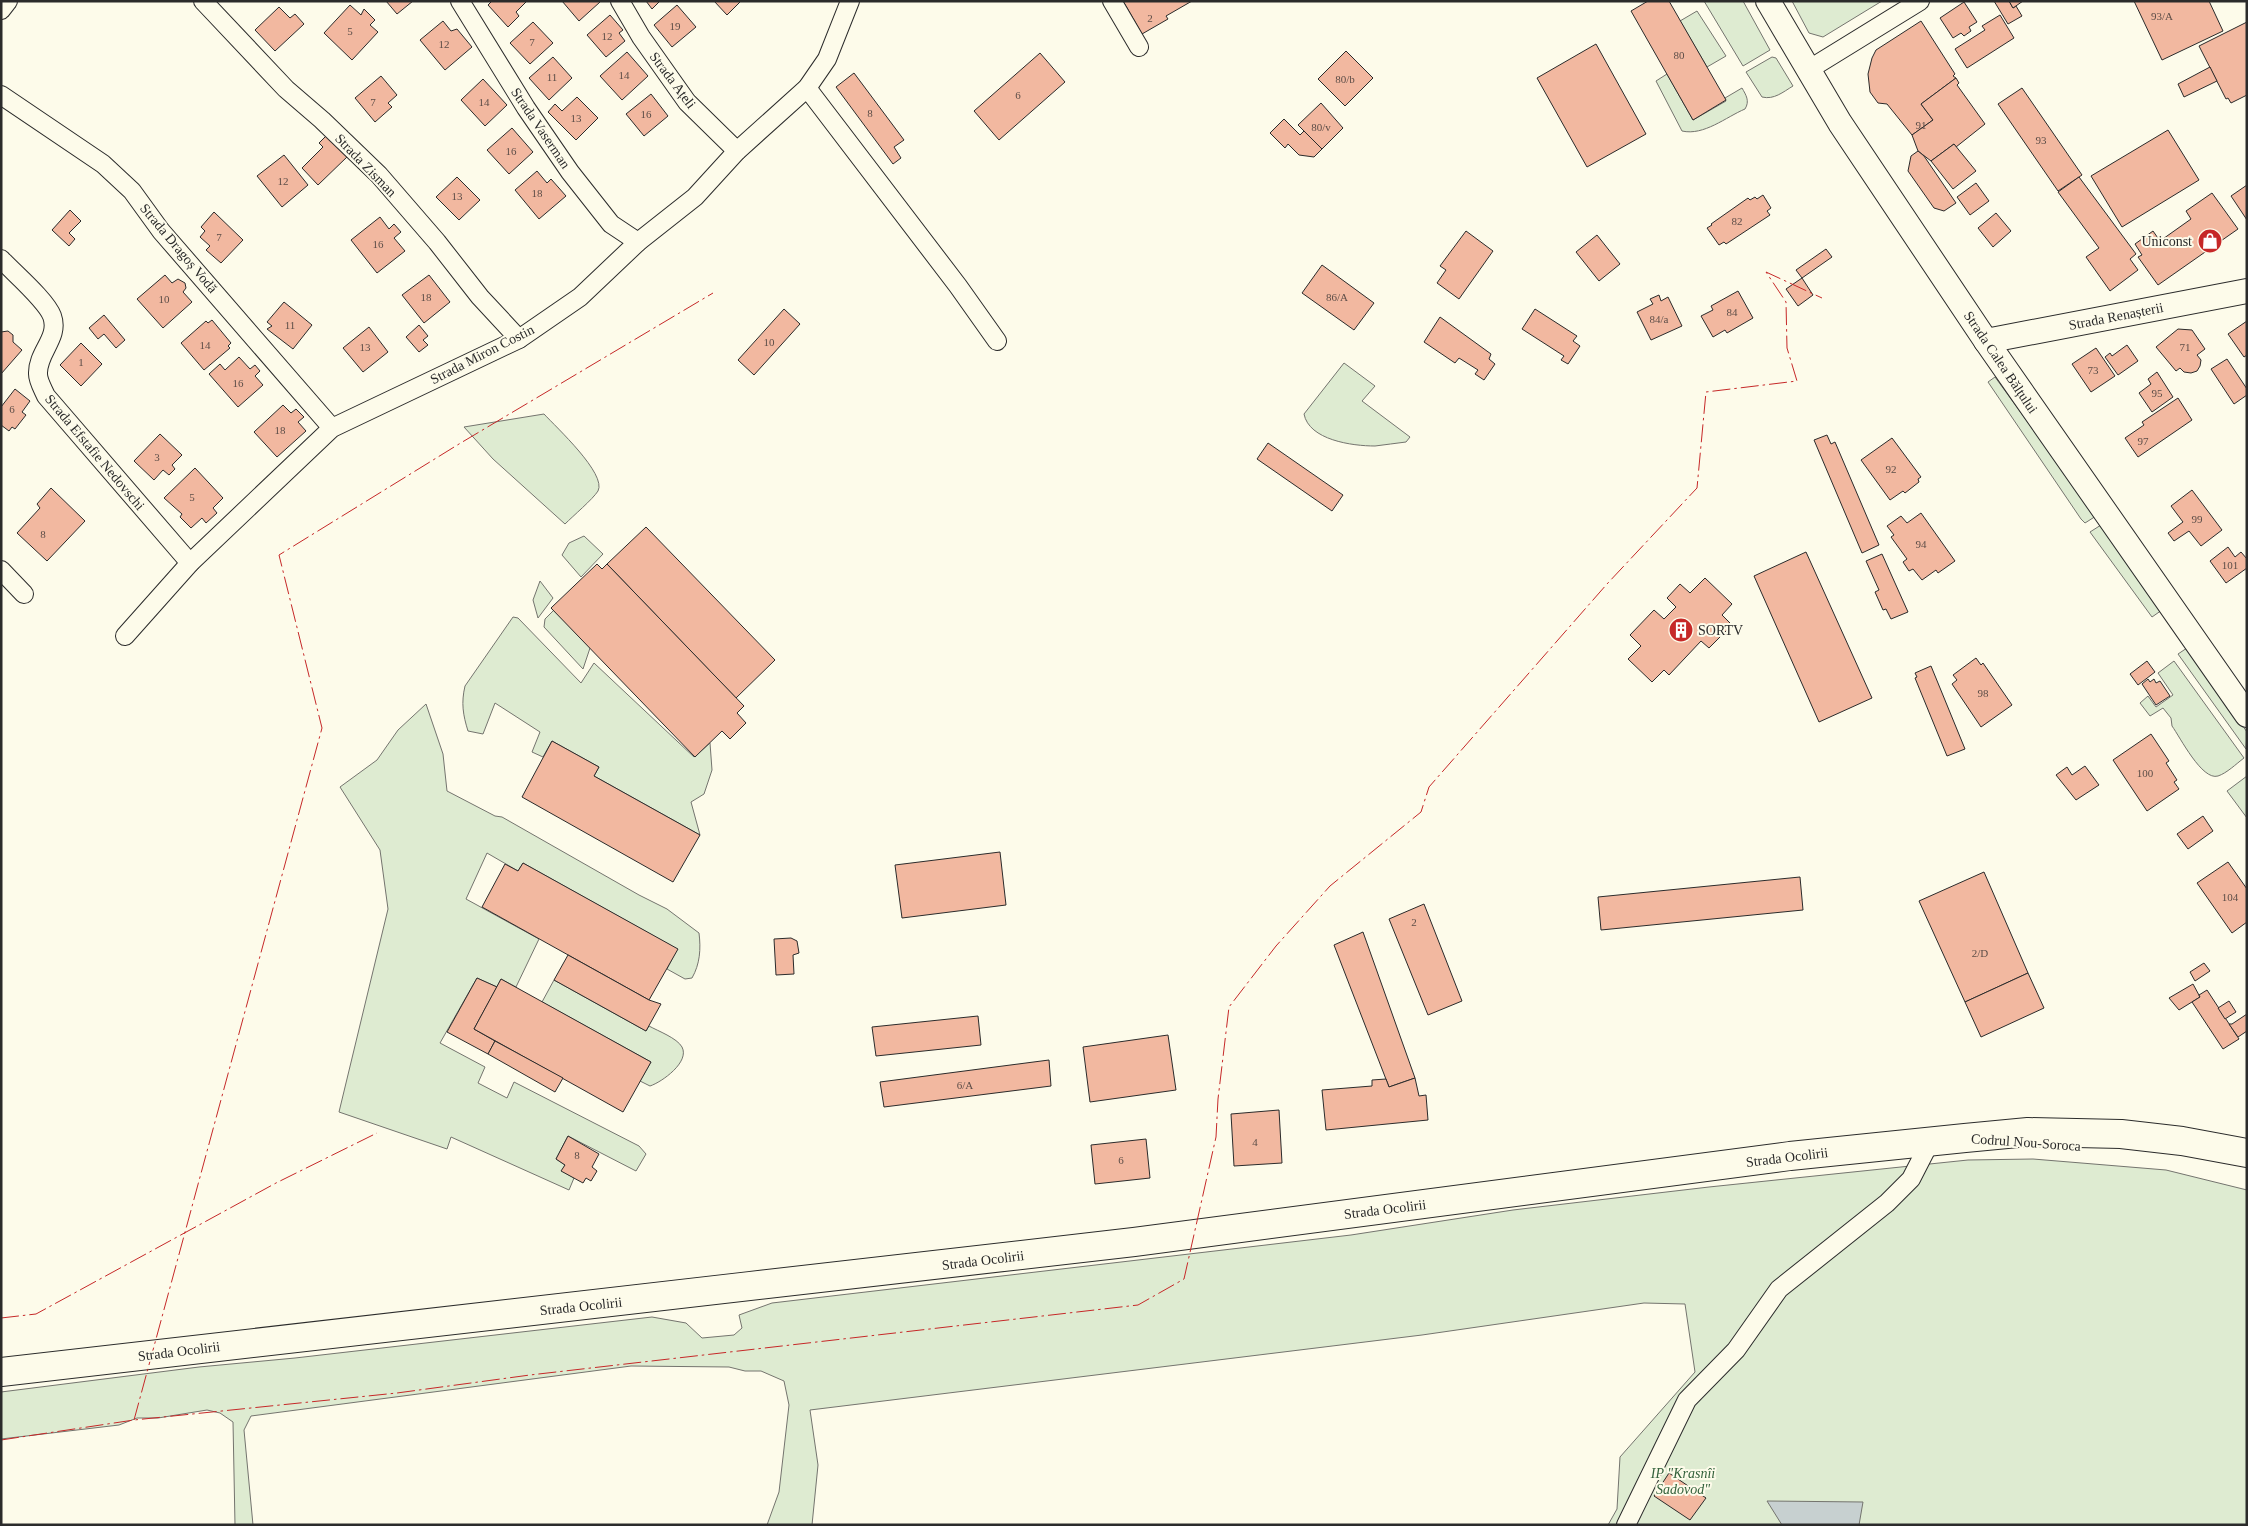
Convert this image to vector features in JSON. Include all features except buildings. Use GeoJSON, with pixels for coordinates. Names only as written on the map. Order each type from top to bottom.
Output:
{"type":"FeatureCollection","features":[{"type":"Feature","properties":{"kind":"main road","name":"Strada Calea Bălțului"},"geometry":{"type":"LineString","coordinates":[[1768,1],[1840,123],[1986,341],[2247,715]]}},
{"type":"Feature","properties":{"kind":"main road","name":"Strada Renașterii"},"geometry":{"type":"LineString","coordinates":[[1986,341],[2247,291]]}},
{"type":"Feature","properties":{"kind":"main road","name":"Codrul Nou-Soroca"},"geometry":{"type":"LineString","coordinates":[[1964,1138],[2028,1132],[2121,1134],[2247,1153]]}},
{"type":"Feature","properties":{"kind":"main road","name":"Strada Ocolirii"},"geometry":{"type":"LineString","coordinates":[[1,1372],[1124,1244],[1790,1156],[1964,1138]]}},
{"type":"Feature","properties":{"kind":"main road","name":"Codrul Nou-Soroca"},"geometry":{"type":"LineString","coordinates":[[1964,1138],[2027,1144],[2106,1147],[2216,1165],[2247,1173]]}},
{"type":"Feature","properties":{"kind":"street"},"geometry":{"type":"LineString","coordinates":[[1,10],[8,1]]}},
{"type":"Feature","properties":{"kind":"street","name":"Strada Zisman"},"geometry":{"type":"LineString","coordinates":[[203,1],[286,89],[322,120],[379,175],[437,242],[480,297],[519,338]]}},
{"type":"Feature","properties":{"kind":"street","name":"Strada Vaserman"},"geometry":{"type":"LineString","coordinates":[[460,1],[526,108],[570,172],[611,224],[638,242]]}},
{"type":"Feature","properties":{"kind":"street","name":"Strada Ațeli"},"geometry":{"type":"LineString","coordinates":[[620,1],[641,37],[687,102],[737,151]]}},
{"type":"Feature","properties":{"kind":"street","name":"Strada Miron Costin"},"geometry":{"type":"LineString","coordinates":[[125,636],[190,563],[332,428],[519,338],[580,297],[638,242],[695,197],[737,151],[807,88],[827,59],[850,1]]}},
{"type":"Feature","properties":{"kind":"street"},"geometry":{"type":"LineString","coordinates":[[1112,1],[1139,47]]}},
{"type":"Feature","properties":{"kind":"street"},"geometry":{"type":"LineString","coordinates":[[1808,70],[1920,1]]}},
{"type":"Feature","properties":{"kind":"street"},"geometry":{"type":"LineString","coordinates":[[807,88],[958,286],[997,341]]}},
{"type":"Feature","properties":{"kind":"street","name":"Strada Dragoș Vodă"},"geometry":{"type":"LineString","coordinates":[[1,96],[96,159],[132,191],[161,232],[332,428]]}},
{"type":"Feature","properties":{"kind":"street","name":"Strada Efstafie Nedovschi"},"geometry":{"type":"LineString","coordinates":[[1,259],[46,304],[52,316],[53,337],[44,351],[38,375],[46,396],[190,563]]}},
{"type":"Feature","properties":{"kind":"street"},"geometry":{"type":"LineString","coordinates":[[1,570],[24,594]]}},
{"type":"Feature","properties":{"kind":"street"},"geometry":{"type":"LineString","coordinates":[[1626,1525],[1687,1400],[1736,1350],[1779,1289],[1888,1203],[1905,1185],[1911,1178],[1930,1142]]}},
{"type":"Feature","properties":{"kind":"green space"},"geometry":{"type":"Polygon","coordinates":[[[1704,1],[1743,1],[1770,50],[1743,66],[1704,1]]]}},
{"type":"Feature","properties":{"kind":"green space"},"geometry":{"type":"Polygon","coordinates":[[[1792,1],[1882,1],[1823,37],[1809,33],[1792,1]]]}},
{"type":"Feature","properties":{"kind":"green space"},"geometry":{"type":"Polygon","coordinates":[[[1697,11],[1726,56],[1707,67],[1680,21],[1697,11]]]}},
{"type":"Feature","properties":{"kind":"green space"},"geometry":{"type":"Polygon","coordinates":[[[1772,57],[1776,58],[1793,86],[1782,93],[1766,98],[1762,97],[1746,72],[1772,57]]]}},
{"type":"Feature","properties":{"kind":"green space"},"geometry":{"type":"Polygon","coordinates":[[[1667,74],[1693,120],[1726,101],[1725,98],[1742,88],[1747,98],[1745,109],[1707,128],[1690,132],[1682,131],[1656,81],[1667,74]]]}},
{"type":"Feature","properties":{"kind":"green space"},"geometry":{"type":"Polygon","coordinates":[[[1344,363],[1375,386],[1362,401],[1410,437],[1406,442],[1375,446],[1344,443],[1323,436],[1308,423],[1304,414],[1344,363]]]}},
{"type":"Feature","properties":{"kind":"green space"},"geometry":{"type":"Polygon","coordinates":[[[1995,377],[2096,516],[2085,523],[2081,519],[1988,382],[1995,377]]]}},
{"type":"Feature","properties":{"kind":"green space"},"geometry":{"type":"Polygon","coordinates":[[[544,414],[579,451],[599,483],[598,491],[565,524],[493,459],[464,427],[544,414]]]}},
{"type":"Feature","properties":{"kind":"green space"},"geometry":{"type":"Polygon","coordinates":[[[2101,525],[2162,610],[2152,617],[2090,532],[2101,525]]]}},
{"type":"Feature","properties":{"kind":"green space"},"geometry":{"type":"Polygon","coordinates":[[[584,536],[603,554],[581,577],[562,555],[569,543],[584,536]]]}},
{"type":"Feature","properties":{"kind":"green space"},"geometry":{"type":"Polygon","coordinates":[[[540,581],[553,598],[538,618],[533,600],[540,581]]]}},
{"type":"Feature","properties":{"kind":"green space"},"geometry":{"type":"Polygon","coordinates":[[[554,610],[590,648],[583,669],[544,627],[545,619],[554,610]]]}},
{"type":"Feature","properties":{"kind":"green space"},"geometry":{"type":"Polygon","coordinates":[[[513,617],[518,618],[581,683],[594,663],[694,757],[710,743],[712,770],[704,794],[691,802],[700,835],[594,776],[599,767],[552,741],[543,757],[532,752],[540,732],[495,703],[483,734],[468,731],[463,709],[465,686],[513,617]]]}},
{"type":"Feature","properties":{"kind":"green space"},"geometry":{"type":"Polygon","coordinates":[[[2187,648],[2247,732],[2246,749],[2178,654],[2187,648]]]}},
{"type":"Feature","properties":{"kind":"green space"},"geometry":{"type":"Polygon","coordinates":[[[2174,661],[2244,758],[2221,775],[2212,776],[2205,772],[2186,748],[2172,726],[2171,718],[2163,708],[2150,716],[2140,703],[2148,696],[2156,707],[2173,695],[2158,673],[2174,661]]]}},
{"type":"Feature","properties":{"kind":"green space"},"geometry":{"type":"Polygon","coordinates":[[[426,704],[443,754],[447,791],[495,816],[502,817],[667,909],[699,933],[700,951],[697,967],[692,978],[685,979],[667,969],[677,949],[523,863],[518,871],[487,853],[466,899],[539,939],[516,987],[501,979],[497,987],[477,978],[440,1043],[485,1067],[478,1083],[507,1098],[514,1082],[639,1146],[646,1154],[636,1171],[568,1136],[556,1159],[565,1165],[562,1171],[574,1178],[569,1190],[451,1137],[447,1149],[339,1112],[388,909],[380,850],[340,787],[377,760],[398,730],[426,704]]]}},
{"type":"Feature","properties":{"kind":"green space"},"geometry":{"type":"Polygon","coordinates":[[[2247,776],[2247,818],[2227,791],[2247,776]]]}},
{"type":"Feature","properties":{"kind":"green space"},"geometry":{"type":"Polygon","coordinates":[[[554,980],[646,1031],[649,1026],[676,1041],[682,1047],[683,1053],[679,1065],[668,1076],[650,1086],[640,1081],[651,1062],[542,1002],[554,980]]]}},
{"type":"Feature","properties":{"kind":"green space","name":"IP \"Krasnîi Sadovod\""},"geometry":{"type":"Polygon","coordinates":[[[2033,1159],[2166,1170],[2247,1190],[2247,1525],[1608,1525],[1617,1509],[1620,1457],[1695,1372],[1685,1304],[1644,1303],[1422,1335],[810,1410],[818,1465],[812,1525],[767,1525],[779,1492],[789,1405],[784,1381],[761,1371],[745,1371],[729,1367],[631,1366],[251,1416],[244,1430],[253,1525],[235,1525],[233,1422],[220,1413],[207,1410],[158,1418],[137,1418],[119,1425],[1,1439],[1,1392],[199,1367],[295,1358],[652,1317],[686,1323],[702,1338],[734,1335],[742,1328],[739,1315],[772,1303],[1351,1235],[1513,1210],[1709,1187],[1968,1160],[2033,1159]]]}},
{"type":"Feature","properties":{"kind":"shaded area"},"geometry":{"type":"Polygon","coordinates":[[[1767,1501],[1863,1502],[1859,1525],[1782,1525],[1767,1501]]]}},
{"type":"Feature","properties":{"kind":"power"},"geometry":{"type":"LineString","coordinates":[[1,1440],[134,1420],[397,1393],[530,1375],[1138,1305],[1184,1279],[1216,1137],[1218,1099],[1229,1007],[1276,946],[1330,886],[1421,812],[1429,787],[1607,584],[1697,488],[1706,392],[1797,381],[1787,348],[1786,302],[1766,272],[1822,298]]}},
{"type":"Feature","properties":{"kind":"power"},"geometry":{"type":"LineString","coordinates":[[134,1420],[322,728],[279,555],[459,444],[713,293]]}},
{"type":"Feature","properties":{"kind":"power"},"geometry":{"type":"LineString","coordinates":[[1,1318],[36,1314],[276,1183],[377,1133]]}},
{"type":"Feature","properties":{"kind":"place","name":"Uniconst"},"geometry":{"type":"Point","coordinates":[2210,241]}},
{"type":"Feature","properties":{"kind":"place","name":"SORTV"},"geometry":{"type":"Point","coordinates":[1681,630]}}]}
